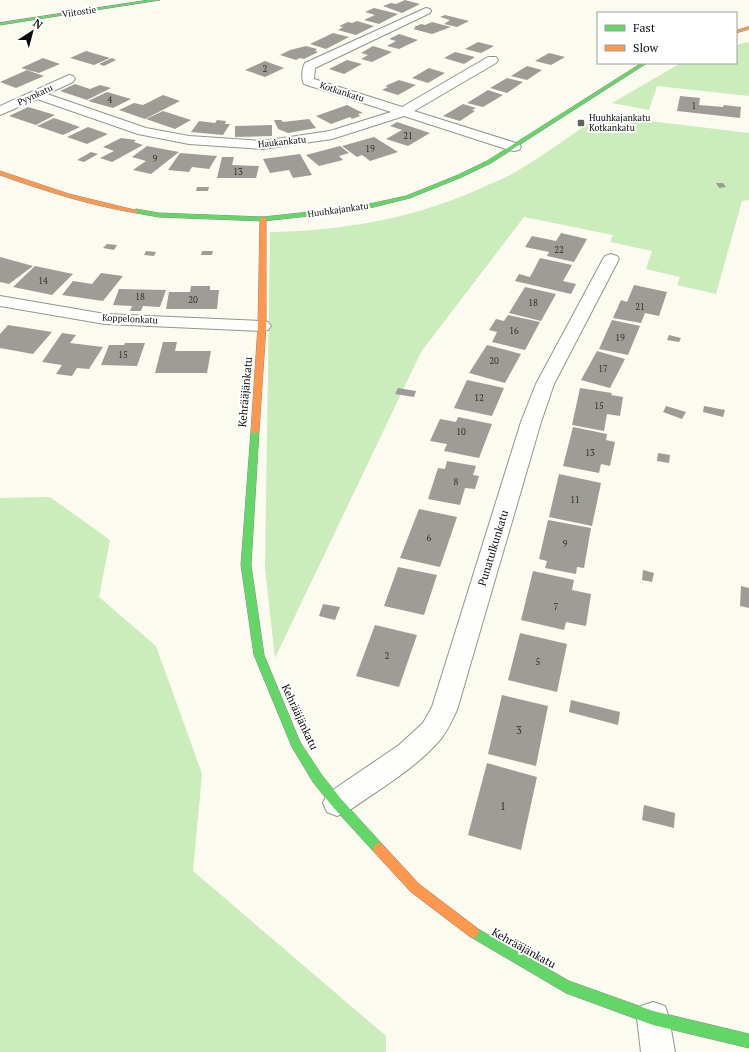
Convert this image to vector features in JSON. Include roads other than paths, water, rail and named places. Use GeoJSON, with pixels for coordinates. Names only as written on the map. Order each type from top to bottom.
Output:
{"type":"FeatureCollection","features":[{"type":"Feature","properties":{"kind":"main road","name":"Viitostie"},"geometry":{"type":"LineString","coordinates":[[0,15],[101,0]]}},
{"type":"Feature","properties":{"kind":"main road","name":"Viitostie"},"geometry":{"type":"LineString","coordinates":[[0,24],[158,0]]}},
{"type":"Feature","properties":{"kind":"main road"},"geometry":{"type":"LineString","coordinates":[[737,32],[749,28]]}},
{"type":"Feature","properties":{"kind":"main road","name":"Huuhkajankatu"},"geometry":{"type":"LineString","coordinates":[[0,173],[61,195],[108,207],[159,215],[264,219],[337,211],[374,205],[408,197],[460,176],[514,147],[643,64]]}},
{"type":"Feature","properties":{"kind":"main road","name":"Kehrääjänkatu"},"geometry":{"type":"LineString","coordinates":[[264,219],[262,326],[246,565],[259,655],[296,744],[317,778],[337,803],[415,888],[483,939],[566,986],[653,1018],[749,1041]]}},
{"type":"Feature","properties":{"kind":"street","name":"Kotkankatu"},"geometry":{"type":"LineString","coordinates":[[426,11],[309,66],[308,81],[514,147]]}},
{"type":"Feature","properties":{"kind":"street","name":"Haukankatu"},"geometry":{"type":"LineString","coordinates":[[36,94],[143,131],[189,140],[263,145],[332,135],[403,112],[492,60]]}},
{"type":"Feature","properties":{"kind":"street","name":"Pyynkatu"},"geometry":{"type":"LineString","coordinates":[[0,111],[69,79]]}},
{"type":"Feature","properties":{"kind":"street","name":"Punatulkunkatu"},"geometry":{"type":"LineString","coordinates":[[337,803],[409,753],[432,730],[444,710],[531,422],[544,384],[611,259]]}},
{"type":"Feature","properties":{"kind":"street","name":"Koppelonkatu"},"geometry":{"type":"LineString","coordinates":[[0,301],[105,319],[262,326]]}},
{"type":"Feature","properties":{"kind":"street"},"geometry":{"type":"LineString","coordinates":[[653,1018],[658,1052]]}},
{"type":"Feature","properties":{"kind":"place","name":"Huuhkajankatu Kotkankatu"},"geometry":{"type":"Point","coordinates":[581,123]}}]}
